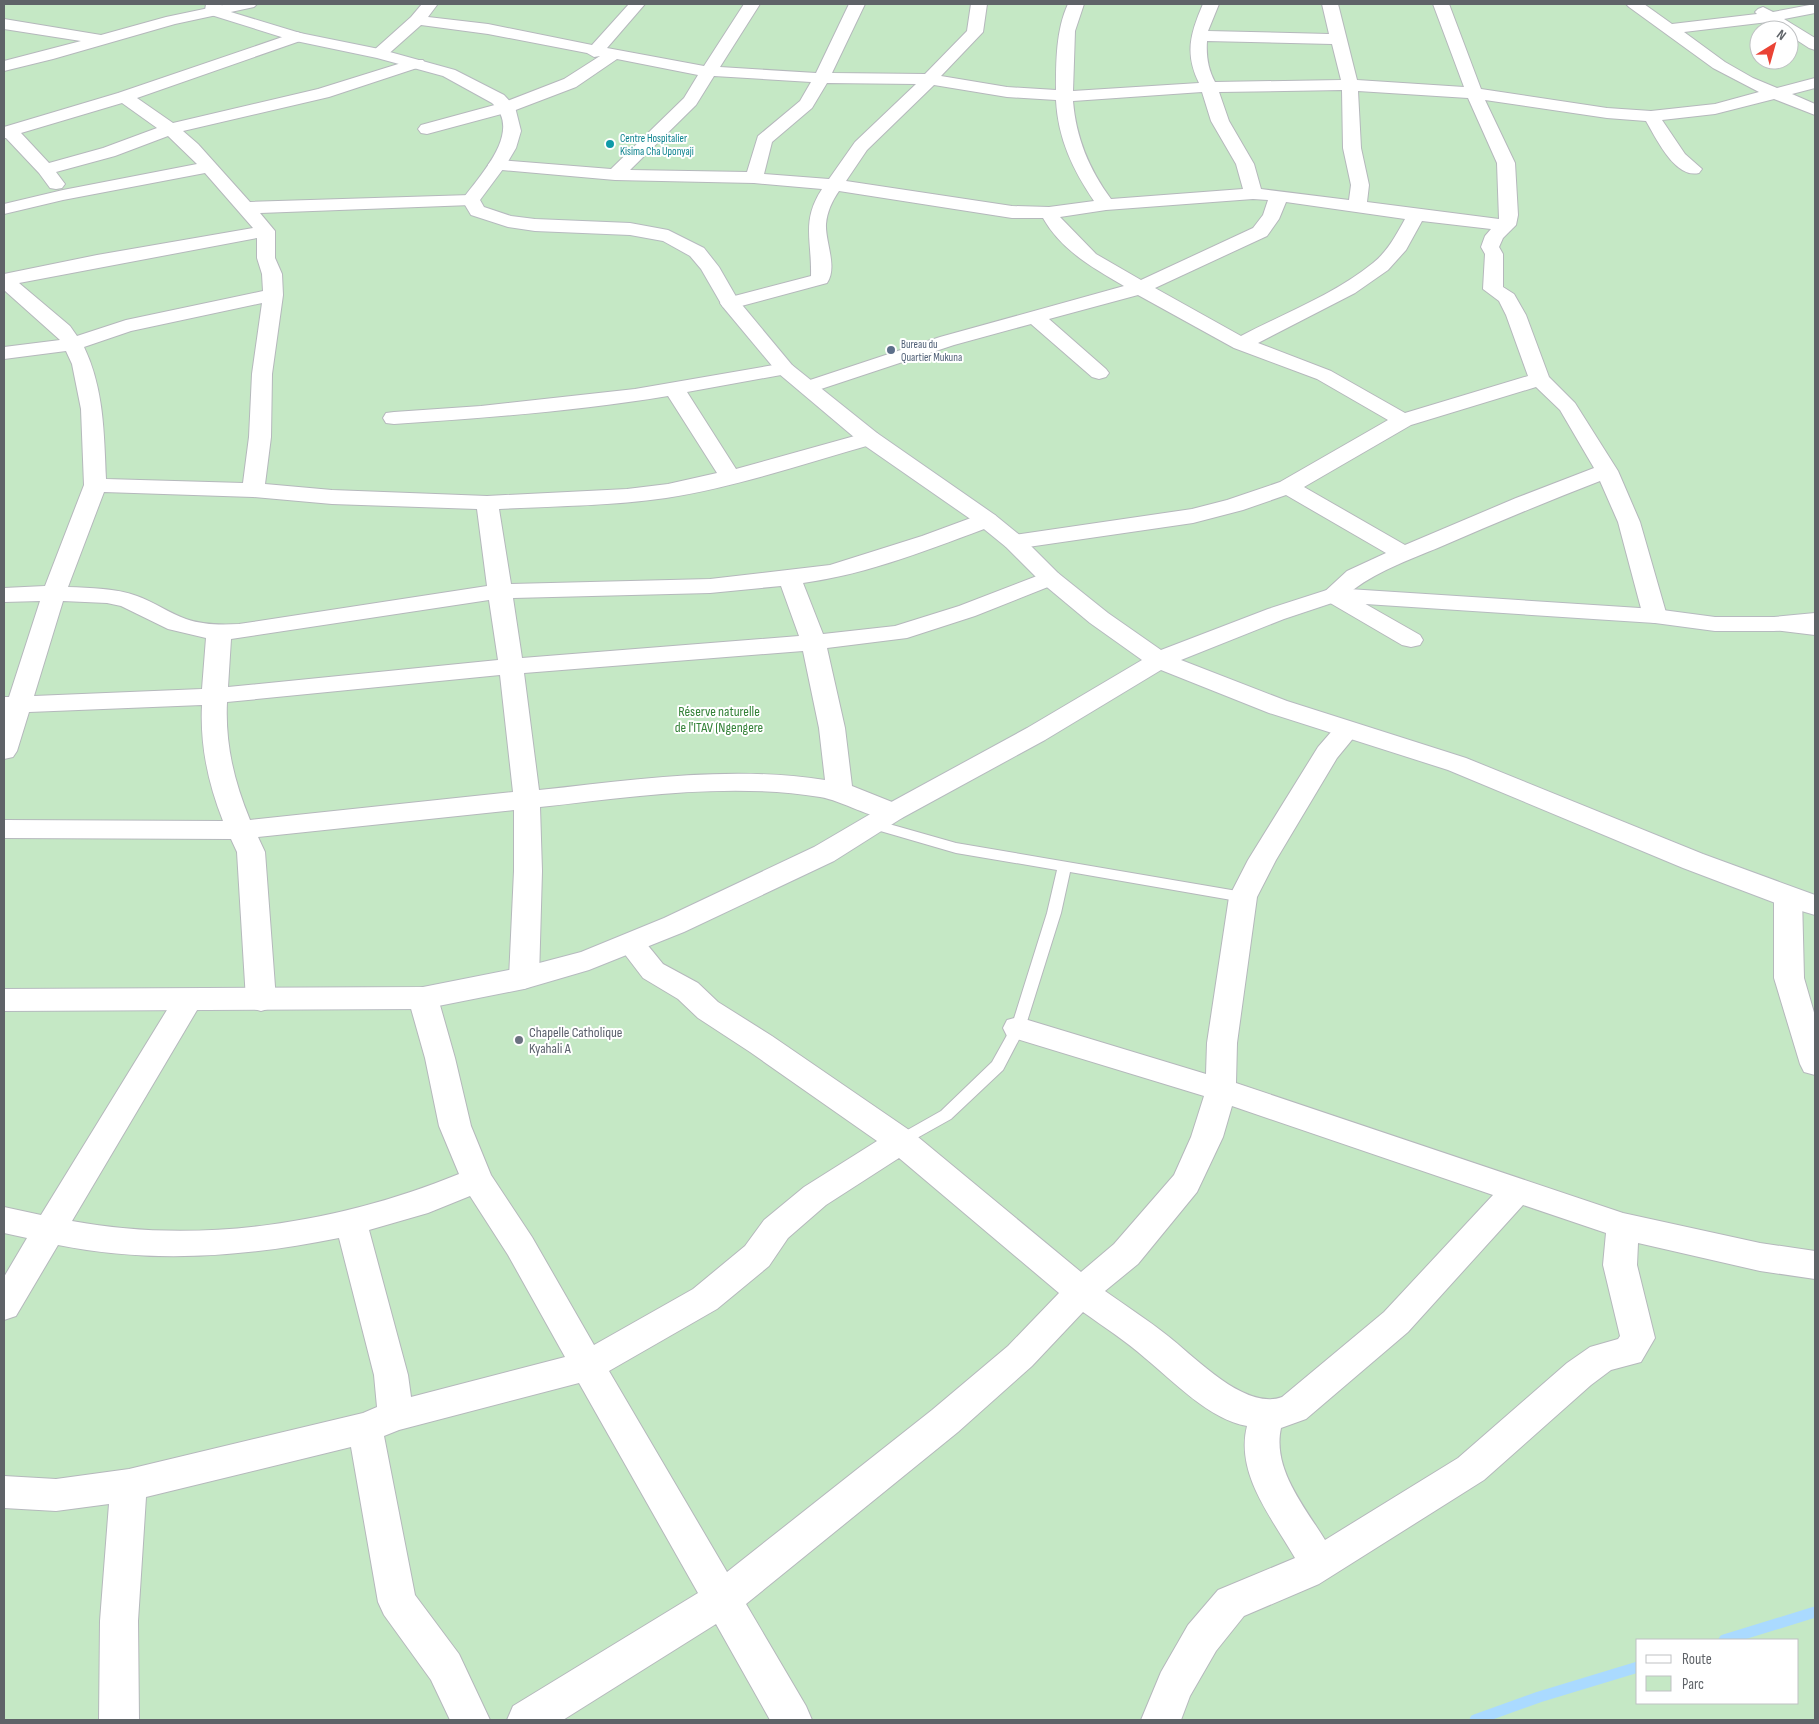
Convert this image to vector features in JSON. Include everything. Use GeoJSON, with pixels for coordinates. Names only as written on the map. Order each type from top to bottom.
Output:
{"type":"FeatureCollection","features":[{"type":"Feature","properties":{"kind":"street"},"geometry":{"type":"LineString","coordinates":[[4,66],[213,8],[249,4]]}},
{"type":"Feature","properties":{"kind":"street"},"geometry":{"type":"LineString","coordinates":[[379,54],[417,20],[430,4]]}},
{"type":"Feature","properties":{"kind":"street"},"geometry":{"type":"LineString","coordinates":[[594,52],[637,4]]}},
{"type":"Feature","properties":{"kind":"street"},"geometry":{"type":"LineString","coordinates":[[615,175],[690,101],[752,4]]}},
{"type":"Feature","properties":{"kind":"street"},"geometry":{"type":"LineString","coordinates":[[754,178],[764,140],[806,104],[822,78],[857,4]]}},
{"type":"Feature","properties":{"kind":"street"},"geometry":{"type":"LineString","coordinates":[[730,303],[820,279],[821,254],[817,225],[822,203],[861,146],[975,32],[979,4]]}},
{"type":"Feature","properties":{"kind":"street"},"geometry":{"type":"LineString","coordinates":[[1076,4],[1069,20],[1065,52],[1066,116],[1070,140],[1093,188],[1106,205]]}},
{"type":"Feature","properties":{"kind":"street"},"geometry":{"type":"LineString","coordinates":[[1211,4],[1205,15],[1199,36],[1198,53],[1202,73],[1209,87],[1220,121],[1245,164],[1253,194]]}},
{"type":"Feature","properties":{"kind":"street"},"geometry":{"type":"LineString","coordinates":[[1330,4],[1350,85],[1352,148],[1360,185],[1358,205]]}},
{"type":"Feature","properties":{"kind":"street"},"geometry":{"type":"LineString","coordinates":[[1441,4],[1474,93],[1506,163],[1509,215],[1507,225],[1494,236],[1490,247],[1494,254],[1493,288],[1507,298],[1516,315],[1540,379],[1568,407],[1607,471],[1629,522],[1655,616]]}},
{"type":"Feature","properties":{"kind":"street"},"geometry":{"type":"LineString","coordinates":[[1634,4],[1672,29],[1719,65],[1777,94],[1815,110]]}},
{"type":"Feature","properties":{"kind":"street"},"geometry":{"type":"LineString","coordinates":[[1748,4],[1815,45]]}},
{"type":"Feature","properties":{"kind":"street"},"geometry":{"type":"LineString","coordinates":[[213,8],[297,37],[379,54],[449,73],[498,99],[506,108],[512,131],[507,148],[471,200]]}},
{"type":"Feature","properties":{"kind":"street"},"geometry":{"type":"LineString","coordinates":[[1672,29],[1770,17],[1815,8]]}},
{"type":"Feature","properties":{"kind":"street"},"geometry":{"type":"LineString","coordinates":[[417,20],[488,30],[594,52],[696,70],[822,78],[930,79],[1007,92],[1065,96],[1209,87],[1350,85],[1474,93],[1607,112],[1651,116],[1715,109],[1815,84]]}},
{"type":"Feature","properties":{"kind":"street"},"geometry":{"type":"LineString","coordinates":[[4,24],[103,40]]}},
{"type":"Feature","properties":{"kind":"street"},"geometry":{"type":"LineString","coordinates":[[1199,36],[1339,39]]}},
{"type":"Feature","properties":{"kind":"street"},"geometry":{"type":"LineString","coordinates":[[63,195],[45,169],[6,132],[124,97],[297,37]]}},
{"type":"Feature","properties":{"kind":"street"},"geometry":{"type":"LineString","coordinates":[[426,129],[476,114],[506,108],[570,83],[613,55]]}},
{"type":"Feature","properties":{"kind":"street"},"geometry":{"type":"LineString","coordinates":[[45,169],[109,152],[170,130],[323,93],[417,63]]}},
{"type":"Feature","properties":{"kind":"street"},"geometry":{"type":"LineString","coordinates":[[124,97],[192,148],[266,231],[266,258],[272,274],[273,295],[262,374],[260,437],[254,490]]}},
{"type":"Feature","properties":{"kind":"street"},"geometry":{"type":"LineString","coordinates":[[1651,116],[1678,158],[1693,170]]}},
{"type":"Feature","properties":{"kind":"street"},"geometry":{"type":"LineString","coordinates":[[496,165],[615,175],[754,178],[834,185],[1012,212],[1048,213],[1106,205],[1253,194],[1278,195],[1358,205],[1416,215],[1507,225]]}},
{"type":"Feature","properties":{"kind":"street"},"geometry":{"type":"LineString","coordinates":[[4,209],[63,195],[209,166]]}},
{"type":"Feature","properties":{"kind":"street"},"geometry":{"type":"LineString","coordinates":[[808,387],[948,341],[1140,288],[1260,232],[1270,221],[1276,208],[1278,195]]}},
{"type":"Feature","properties":{"kind":"street"},"geometry":{"type":"LineString","coordinates":[[246,208],[471,200]]}},
{"type":"Feature","properties":{"kind":"street"},"geometry":{"type":"LineString","coordinates":[[471,200],[478,211],[508,221],[534,225],[630,229],[668,236],[697,252],[709,267],[730,303],[785,368],[869,438],[987,520],[1014,542],[1050,578],[1099,618],[1159,660],[1278,708],[1457,764],[1692,861],[1788,897],[1815,905]]}},
{"type":"Feature","properties":{"kind":"street"},"geometry":{"type":"LineString","coordinates":[[1048,213],[1056,225],[1089,258],[1140,288],[1241,344],[1324,375],[1403,420]]}},
{"type":"Feature","properties":{"kind":"street"},"geometry":{"type":"LineString","coordinates":[[1241,344],[1348,289],[1381,266],[1399,246],[1416,215]]}},
{"type":"Feature","properties":{"kind":"street"},"geometry":{"type":"LineString","coordinates":[[4,280],[97,261],[266,231]]}},
{"type":"Feature","properties":{"kind":"street"},"geometry":{"type":"LineString","coordinates":[[4,280],[63,330],[73,344],[82,364],[92,409],[95,485],[11,705],[4,751]]}},
{"type":"Feature","properties":{"kind":"street"},"geometry":{"type":"LineString","coordinates":[[4,353],[73,344],[126,326],[273,295]]}},
{"type":"Feature","properties":{"kind":"street"},"geometry":{"type":"LineString","coordinates":[[1036,318],[1099,373]]}},
{"type":"Feature","properties":{"kind":"street"},"geometry":{"type":"LineString","coordinates":[[394,418],[481,412],[675,390],[785,368]]}},
{"type":"Feature","properties":{"kind":"street"},"geometry":{"type":"LineString","coordinates":[[1014,542],[1193,516],[1235,505],[1288,487],[1403,420],[1540,379]]}},
{"type":"Feature","properties":{"kind":"street"},"geometry":{"type":"LineString","coordinates":[[675,390],[730,477]]}},
{"type":"Feature","properties":{"kind":"street"},"geometry":{"type":"LineString","coordinates":[[95,485],[254,490],[332,497],[487,503],[627,496],[668,491],[730,477],[869,438]]}},
{"type":"Feature","properties":{"kind":"street"},"geometry":{"type":"LineString","coordinates":[[1333,595],[1355,576],[1524,503],[1607,471]]}},
{"type":"Feature","properties":{"kind":"street"},"geometry":{"type":"LineString","coordinates":[[1288,487],[1404,554]]}},
{"type":"Feature","properties":{"kind":"street"},"geometry":{"type":"LineString","coordinates":[[487,503],[511,667],[527,798],[528,871],[524,978]]}},
{"type":"Feature","properties":{"kind":"street"},"geometry":{"type":"LineString","coordinates":[[4,595],[54,593],[107,596],[129,601],[177,624],[197,630],[219,632],[363,613],[500,591],[710,586],[790,579],[833,572],[930,542],[987,520]]}},
{"type":"Feature","properties":{"kind":"street"},"geometry":{"type":"LineString","coordinates":[[11,705],[215,696],[446,671],[814,643],[898,633],[967,611],[1050,578]]}},
{"type":"Feature","properties":{"kind":"street"},"geometry":{"type":"LineString","coordinates":[[790,579],[814,643],[832,728],[838,791]]}},
{"type":"Feature","properties":{"kind":"street"},"geometry":{"type":"LineString","coordinates":[[1333,595],[1411,640]]}},
{"type":"Feature","properties":{"kind":"street"},"geometry":{"type":"LineString","coordinates":[[4,1000],[423,998],[524,978],[589,960],[631,944],[816,858],[1036,734],[1159,660],[1276,614],[1333,595],[1655,616],[1715,624],[1774,624],[1815,620]]}},
{"type":"Feature","properties":{"kind":"street"},"geometry":{"type":"LineString","coordinates":[[1774,624],[1815,628]]}},
{"type":"Feature","properties":{"kind":"street"},"geometry":{"type":"LineString","coordinates":[[219,632],[214,733],[224,786],[250,852],[261,1000]]}},
{"type":"Feature","properties":{"kind":"street"},"geometry":{"type":"LineString","coordinates":[[528,1720],[722,1600],[797,1537],[946,1421],[1020,1356],[1082,1292],[1126,1254],[1186,1183],[1207,1137],[1221,1090],[1222,1043],[1244,896],[1262,860],[1323,760],[1347,730]]}},
{"type":"Feature","properties":{"kind":"street"},"geometry":{"type":"LineString","coordinates":[[4,829],[240,830],[527,798],[675,785],[763,782],[838,791],[884,818]]}},
{"type":"Feature","properties":{"kind":"street"},"geometry":{"type":"LineString","coordinates":[[1788,897],[1789,978],[1815,1064]]}},
{"type":"Feature","properties":{"kind":"street"},"geometry":{"type":"LineString","coordinates":[[631,944],[653,971],[688,991],[708,1010],[901,1141],[1082,1292],[1156,1346],[1209,1391],[1243,1410],[1276,1415],[1294,1408],[1396,1322],[1517,1190]]}},
{"type":"Feature","properties":{"kind":"street"},"geometry":{"type":"LineString","coordinates":[[423,998],[440,1058],[455,1126],[477,1180],[520,1246],[559,1312],[588,1366],[792,1720]]}},
{"type":"Feature","properties":{"kind":"street"},"geometry":{"type":"LineString","coordinates":[[4,1306],[188,1000]]}},
{"type":"Feature","properties":{"kind":"street"},"geometry":{"type":"LineString","coordinates":[[1018,1028],[1221,1090],[1623,1226],[1760,1257],[1815,1265]]}},
{"type":"Feature","properties":{"kind":"street"},"geometry":{"type":"LineString","coordinates":[[4,1492],[56,1495],[129,1485],[380,1422],[588,1366],[705,1299],[757,1256],[776,1229],[815,1196],[901,1141]]}},
{"type":"Feature","properties":{"kind":"street"},"geometry":{"type":"LineString","coordinates":[[4,1220],[50,1231],[123,1242],[189,1243],[305,1231],[351,1223],[419,1203],[477,1180]]}},
{"type":"Feature","properties":{"kind":"street"},"geometry":{"type":"LineString","coordinates":[[351,1223],[391,1375],[380,1422],[397,1602],[444,1667],[470,1720]]}},
{"type":"Feature","properties":{"kind":"street"},"geometry":{"type":"LineString","coordinates":[[1162,1720],[1175,1684],[1202,1638],[1231,1603],[1306,1572],[1319,1564],[1471,1468],[1579,1374],[1602,1357],[1630,1352],[1638,1338],[1620,1265],[1623,1226]]}},
{"type":"Feature","properties":{"kind":"street"},"geometry":{"type":"LineString","coordinates":[[1267,1414],[1260,1440],[1266,1474],[1319,1564]]}},
{"type":"Feature","properties":{"kind":"street"},"geometry":{"type":"LineString","coordinates":[[120,1720],[119,1621],[129,1485]]}},
{"type":"Feature","properties":{"kind":"lane"},"geometry":{"type":"LineString","coordinates":[[884,818],[956,848],[1064,868],[1244,896]]}},
{"type":"Feature","properties":{"kind":"lane"},"geometry":{"type":"LineString","coordinates":[[901,1141],[946,1115],[998,1066],[1018,1028],[1054,912],[1064,868]]}},
{"type":"Feature","properties":{"kind":"green space","name":"Réserve naturelle de l'ITAV (Ngengere"},"geometry":{"type":"Polygon","coordinates":[[[4,4],[1815,4],[1815,1720],[4,1720],[4,4]]]}},
{"type":"Feature","properties":{"kind":"waterway"},"geometry":{"type":"LineString","coordinates":[[1727,1639],[1815,1612]]}},
{"type":"Feature","properties":{"kind":"waterway"},"geometry":{"type":"LineString","coordinates":[[1475,1720],[1539,1697],[1636,1668]]}},
{"type":"Feature","properties":{"kind":"place","name":"Centre Hospitalier Kisima Cha Uponyaji"},"geometry":{"type":"Point","coordinates":[610,144]}},
{"type":"Feature","properties":{"kind":"place","name":"Bureau du Quartier Mukuna"},"geometry":{"type":"Point","coordinates":[891,350]}},
{"type":"Feature","properties":{"kind":"place","name":"Chapelle Catholique Kyahali A"},"geometry":{"type":"Point","coordinates":[519,1040]}}]}
